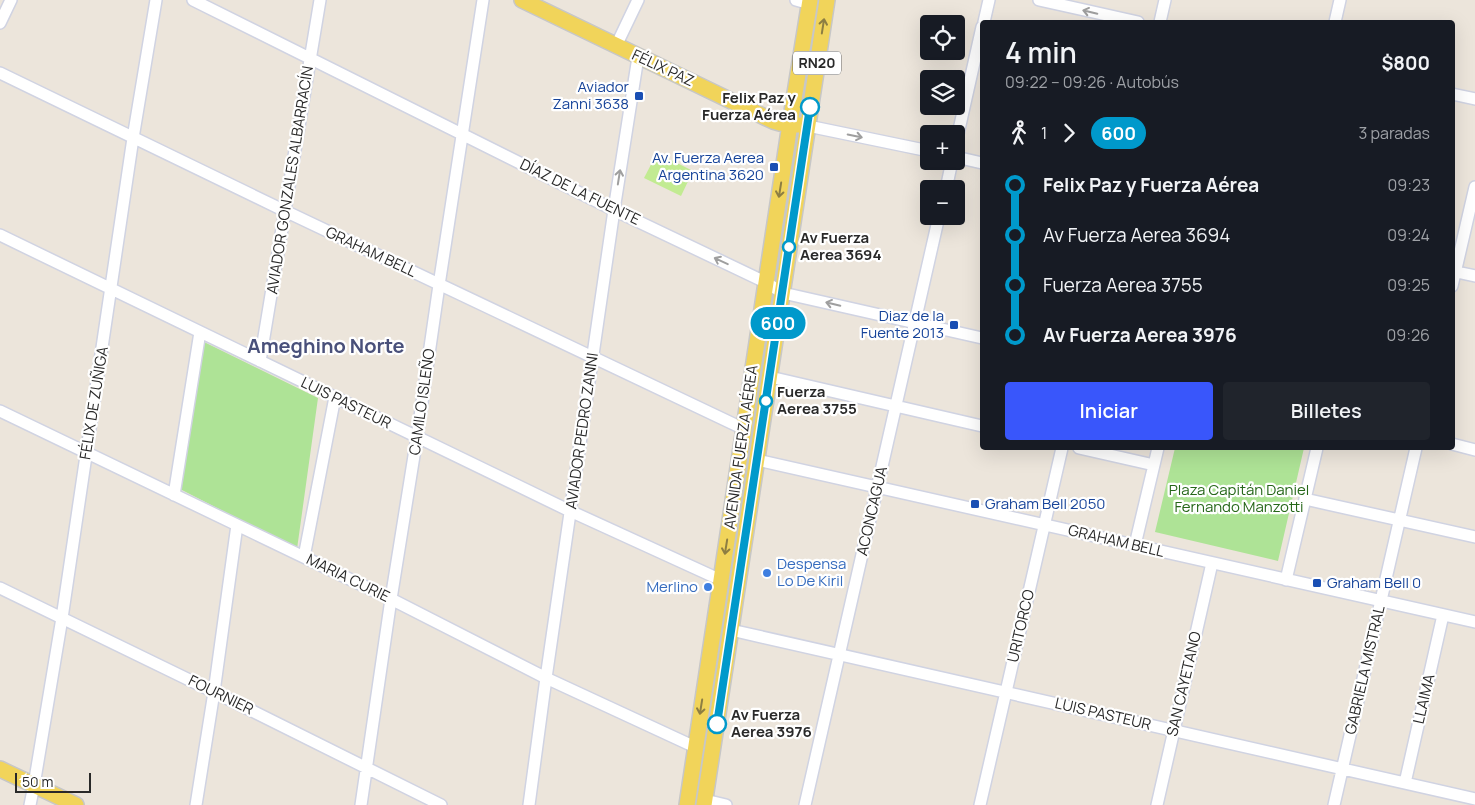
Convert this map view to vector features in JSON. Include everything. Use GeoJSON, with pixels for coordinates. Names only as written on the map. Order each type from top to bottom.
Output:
{"type":"FeatureCollection","features":[{"type":"Feature","properties":{"kind":"main road","name":"FÉLIX PAZ"},"geometry":{"type":"LineString","coordinates":[[522,0],[773,121],[808,126]]}},
{"type":"Feature","properties":{"kind":"main road","name":"AVENIDA FUERZA AÉREA"},"geometry":{"type":"LineString","coordinates":[[705,803],[827,0]]}},
{"type":"Feature","properties":{"kind":"main road","name":"AVENIDA FUERZA AÉREA"},"geometry":{"type":"LineString","coordinates":[[687,805],[790,124],[805,1]]}},
{"type":"Feature","properties":{"kind":"main road"},"geometry":{"type":"LineString","coordinates":[[0,769],[76,805]]}},
{"type":"Feature","properties":{"kind":"street"},"geometry":{"type":"LineString","coordinates":[[0,23],[11,0]]}},
{"type":"Feature","properties":{"kind":"street","name":"FÉLIX DE ZUÑIGA"},"geometry":{"type":"LineString","coordinates":[[30,805],[62,618],[133,138],[156,0]]}},
{"type":"Feature","properties":{"kind":"street","name":"DÍAZ DE LA FUENTE"},"geometry":{"type":"LineString","coordinates":[[193,0],[614,210],[766,282],[783,293],[980,338]]}},
{"type":"Feature","properties":{"kind":"street","name":"AVIADOR GONZALES ALBARRACÍN"},"geometry":{"type":"LineString","coordinates":[[260,361],[320,0]]}},
{"type":"Feature","properties":{"kind":"street","name":"CAMILO ISLEÑO"},"geometry":{"type":"LineString","coordinates":[[361,805],[483,0]]}},
{"type":"Feature","properties":{"kind":"street"},"geometry":{"type":"LineString","coordinates":[[616,46],[638,0]]}},
{"type":"Feature","properties":{"kind":"street"},"geometry":{"type":"LineString","coordinates":[[984,20],[989,0]]}},
{"type":"Feature","properties":{"kind":"street"},"geometry":{"type":"LineString","coordinates":[[1039,0],[1129,20]]}},
{"type":"Feature","properties":{"kind":"street"},"geometry":{"type":"LineString","coordinates":[[1160,20],[1165,0]]}},
{"type":"Feature","properties":{"kind":"street"},"geometry":{"type":"LineString","coordinates":[[1335,20],[1340,0]]}},
{"type":"Feature","properties":{"kind":"street"},"geometry":{"type":"LineString","coordinates":[[960,125],[980,36]]}},
{"type":"Feature","properties":{"kind":"street","name":"AVIADOR PEDRO ZANNI"},"geometry":{"type":"LineString","coordinates":[[529,805],[592,358],[638,57]]}},
{"type":"Feature","properties":{"kind":"street","name":"GRAHAM BELL"},"geometry":{"type":"LineString","coordinates":[[0,73],[439,285],[744,429]]}},
{"type":"Feature","properties":{"kind":"street"},"geometry":{"type":"LineString","coordinates":[[1455,95],[1475,99]]}},
{"type":"Feature","properties":{"kind":"street"},"geometry":{"type":"LineString","coordinates":[[808,126],[920,149]]}},
{"type":"Feature","properties":{"kind":"street"},"geometry":{"type":"LineString","coordinates":[[965,159],[980,163]]}},
{"type":"Feature","properties":{"kind":"street"},"geometry":{"type":"LineString","coordinates":[[1455,267],[1475,188]]}},
{"type":"Feature","properties":{"kind":"street","name":"ACONCAGUA"},"geometry":{"type":"LineString","coordinates":[[805,805],[938,225]]}},
{"type":"Feature","properties":{"kind":"street","name":"LUIS PASTEUR"},"geometry":{"type":"LineString","coordinates":[[0,235],[570,511],[721,580]]}},
{"type":"Feature","properties":{"kind":"street"},"geometry":{"type":"LineString","coordinates":[[1455,271],[1475,276]]}},
{"type":"Feature","properties":{"kind":"street"},"geometry":{"type":"LineString","coordinates":[[174,495],[200,332]]}},
{"type":"Feature","properties":{"kind":"street"},"geometry":{"type":"LineString","coordinates":[[770,377],[980,426]]}},
{"type":"Feature","properties":{"kind":"street"},"geometry":{"type":"LineString","coordinates":[[304,557],[335,397]]}},
{"type":"Feature","properties":{"kind":"street","name":"MARIA CURIE"},"geometry":{"type":"LineString","coordinates":[[0,411],[391,599],[546,678],[695,747]]}},
{"type":"Feature","properties":{"kind":"street"},"geometry":{"type":"LineString","coordinates":[[1455,445],[1475,450]]}},
{"type":"Feature","properties":{"kind":"street","name":"URITORCO"},"geometry":{"type":"LineString","coordinates":[[980,805],[1062,450]]}},
{"type":"Feature","properties":{"kind":"street"},"geometry":{"type":"LineString","coordinates":[[1088,450],[1154,464]]}},
{"type":"Feature","properties":{"kind":"street"},"geometry":{"type":"LineString","coordinates":[[1135,545],[1158,450]]}},
{"type":"Feature","properties":{"kind":"street"},"geometry":{"type":"LineString","coordinates":[[1286,580],[1317,450]]}},
{"type":"Feature","properties":{"kind":"street","name":"GABRIELA MISTRAL"},"geometry":{"type":"LineString","coordinates":[[1334,805],[1416,450]]}},
{"type":"Feature","properties":{"kind":"street","name":"GRAHAM BELL"},"geometry":{"type":"LineString","coordinates":[[757,460],[1475,622]]}},
{"type":"Feature","properties":{"kind":"street"},"geometry":{"type":"LineString","coordinates":[[1305,499],[1475,537]]}},
{"type":"Feature","properties":{"kind":"street"},"geometry":{"type":"LineString","coordinates":[[196,805],[237,525]]}},
{"type":"Feature","properties":{"kind":"street","name":"SAN CAYETANO"},"geometry":{"type":"LineString","coordinates":[[1156,805],[1212,563]]}},
{"type":"Feature","properties":{"kind":"street","name":"FOURNIER"},"geometry":{"type":"LineString","coordinates":[[0,588],[441,805]]}},
{"type":"Feature","properties":{"kind":"street","name":"LLAIMA"},"geometry":{"type":"LineString","coordinates":[[1405,783],[1443,615]]}},
{"type":"Feature","properties":{"kind":"street","name":"LUIS PASTEUR"},"geometry":{"type":"LineString","coordinates":[[731,630],[1475,798]]}},
{"type":"Feature","properties":{"kind":"street"},"geometry":{"type":"LineString","coordinates":[[705,803],[726,805]]}},
{"type":"Feature","properties":{"kind":"green space"},"geometry":{"type":"Polygon","coordinates":[[[657,153],[693,171],[681,196],[644,178],[657,153]]]}},
{"type":"Feature","properties":{"kind":"green space"},"geometry":{"type":"Polygon","coordinates":[[[204,342],[318,398],[297,549],[180,489],[204,342]]]}},
{"type":"Feature","properties":{"kind":"green space","name":"Plaza Capitán Daniel Fernando Manzotti"},"geometry":{"type":"Polygon","coordinates":[[[1175,450],[1304,450],[1278,561],[1155,532],[1175,450]]]}},
{"type":"Feature","properties":{"kind":"bus line","name":"600"},"geometry":{"type":"LineString","coordinates":[[717,724],[810,107]]}},
{"type":"Feature","properties":{"kind":"place","name":"Aviador Zanni 3638"},"geometry":{"type":"Point","coordinates":[639,96]}},
{"type":"Feature","properties":{"kind":"place","name":"Felix Paz y Fuerza Aérea"},"geometry":{"type":"Point","coordinates":[810,107]}},
{"type":"Feature","properties":{"kind":"place","name":"Av. Fuerza Aerea Argentina 3620"},"geometry":{"type":"Point","coordinates":[774,167]}},
{"type":"Feature","properties":{"kind":"place","name":"Av Fuerza Aerea 3694"},"geometry":{"type":"Point","coordinates":[789,247]}},
{"type":"Feature","properties":{"kind":"place","name":"Diaz de la Fuente 2013"},"geometry":{"type":"Point","coordinates":[954,325]}},
{"type":"Feature","properties":{"kind":"place","name":"Fuerza Aerea 3755"},"geometry":{"type":"Point","coordinates":[766,401]}},
{"type":"Feature","properties":{"kind":"place","name":"Graham Bell 2050"},"geometry":{"type":"Point","coordinates":[975,504]}},
{"type":"Feature","properties":{"kind":"place","name":"Despensa Lo De Kiril"},"geometry":{"type":"Point","coordinates":[767,573]}},
{"type":"Feature","properties":{"kind":"place","name":"Graham Bell 0"},"geometry":{"type":"Point","coordinates":[1317,583]}},
{"type":"Feature","properties":{"kind":"place","name":"Merlino"},"geometry":{"type":"Point","coordinates":[708,587]}},
{"type":"Feature","properties":{"kind":"place","name":"Av Fuerza Aerea 3976"},"geometry":{"type":"Point","coordinates":[717,724]}},
{"type":"Feature","properties":{"kind":"district","name":"Ameghino Norte"},"geometry":{"type":"Point","coordinates":[326,346]}}]}
